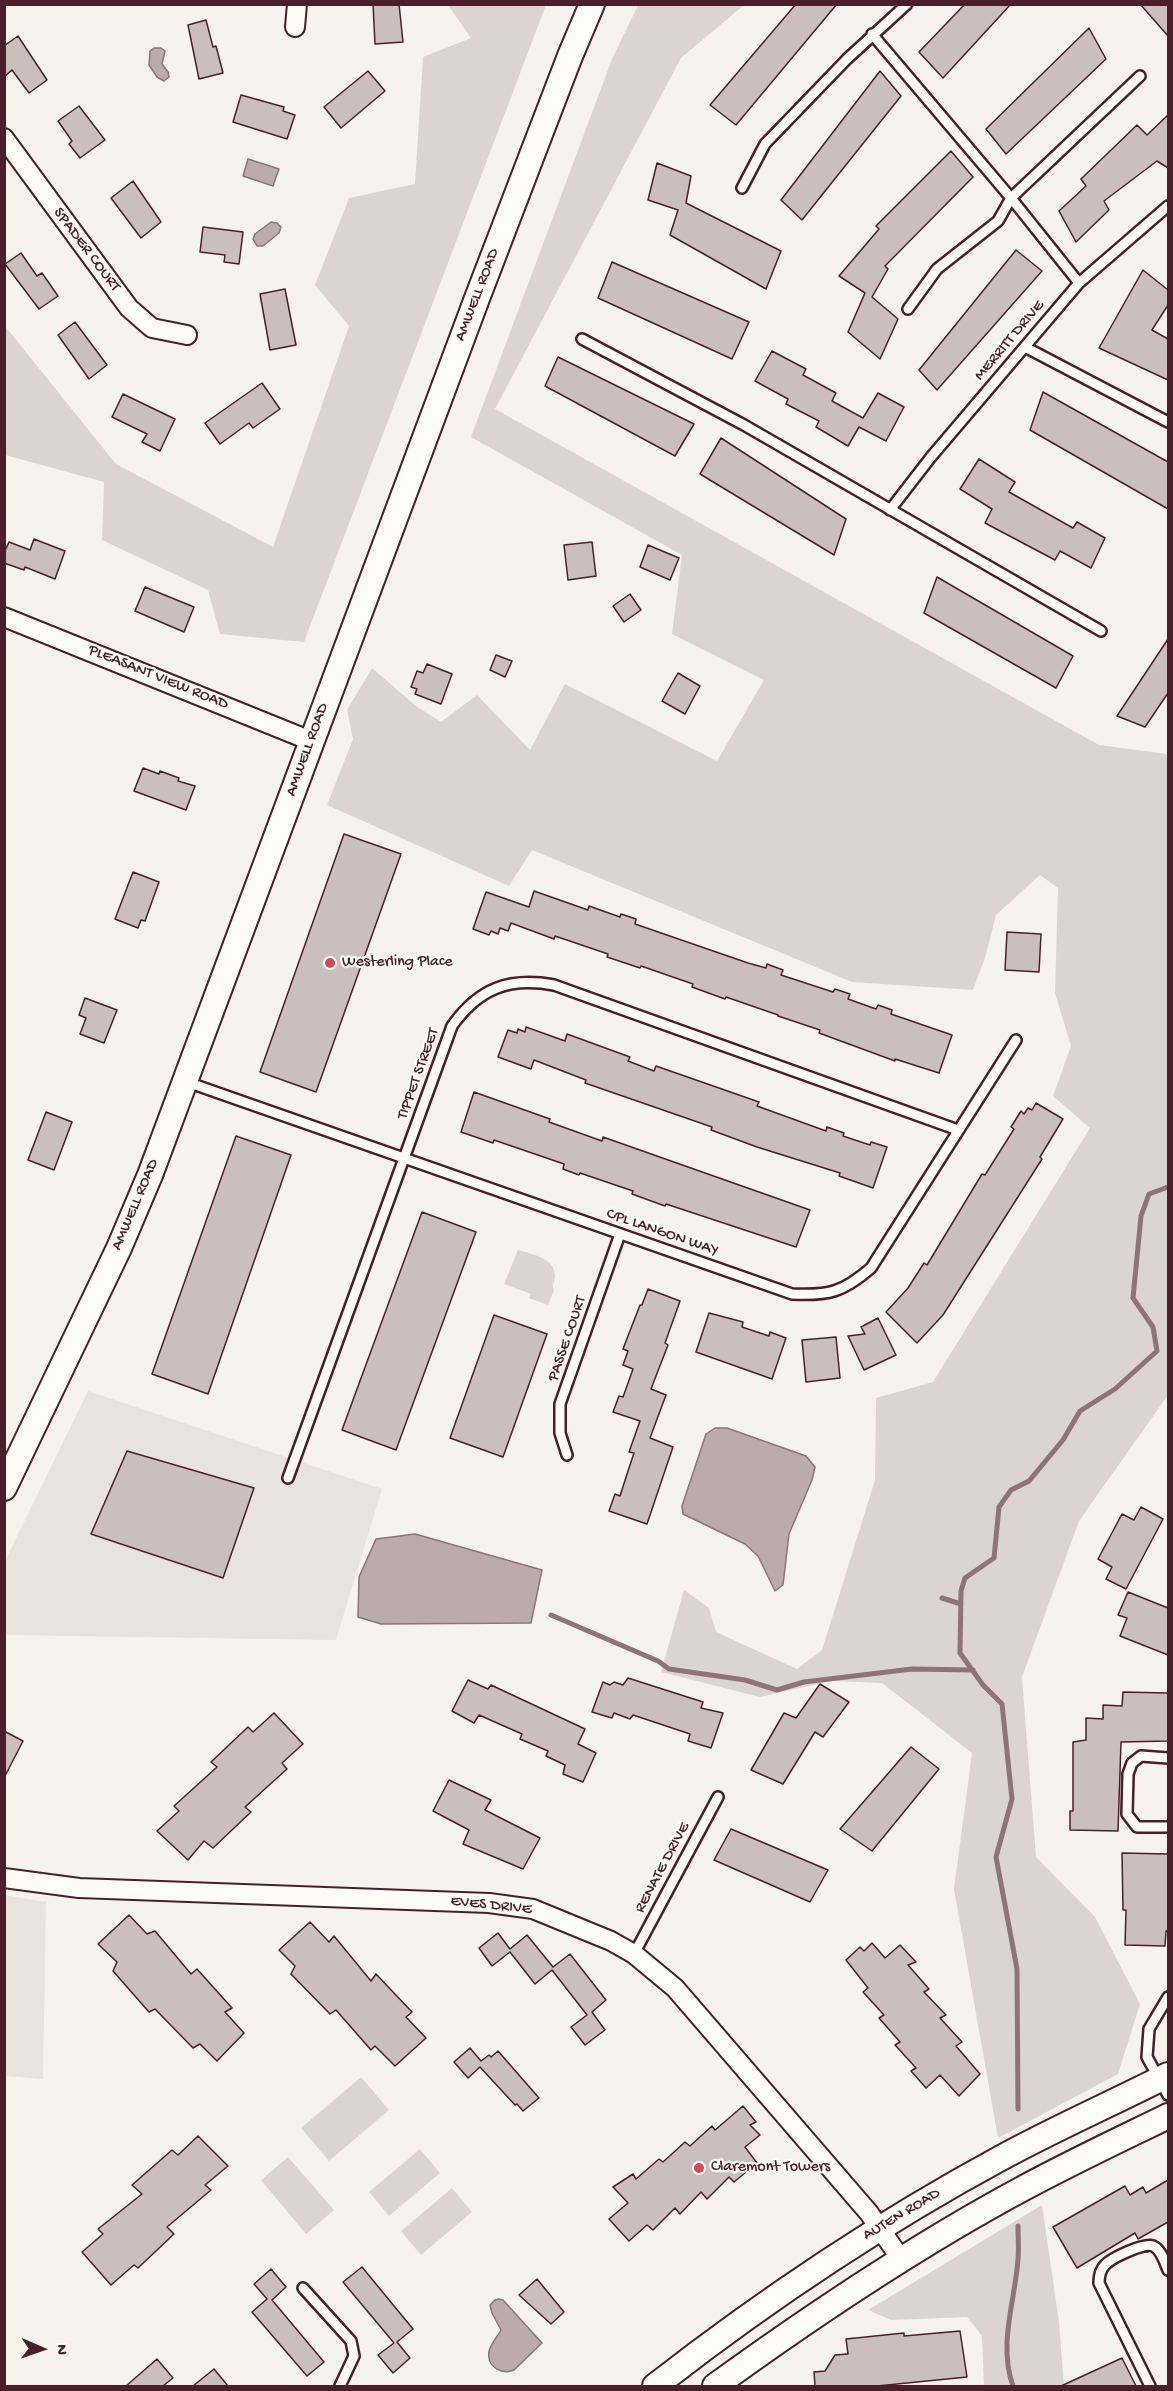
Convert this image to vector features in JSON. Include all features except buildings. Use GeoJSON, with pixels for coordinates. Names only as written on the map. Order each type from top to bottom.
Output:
{"type":"FeatureCollection","features":[{"type":"Feature","properties":{"kind":"main road","name":"AMWELL ROAD"},"geometry":{"type":"LineString","coordinates":[[4,1488],[119,1248],[150,1175],[527,166],[592,4]]}},
{"type":"Feature","properties":{"kind":"main road","name":"AUTEN ROAD"},"geometry":{"type":"LineString","coordinates":[[655,2386],[742,2319],[880,2227],[1000,2158],[1079,2117],[1166,2083]]}},
{"type":"Feature","properties":{"kind":"main road"},"geometry":{"type":"LineString","coordinates":[[715,2386],[791,2331],[901,2259],[1021,2189],[1168,2116]]}},
{"type":"Feature","properties":{"kind":"street"},"geometry":{"type":"LineString","coordinates":[[295,27],[297,4]]}},
{"type":"Feature","properties":{"kind":"street","name":"SPADER COURT"},"geometry":{"type":"LineString","coordinates":[[4,138],[129,308],[152,328],[187,335]]}},
{"type":"Feature","properties":{"kind":"street","name":"PLEASANT VIEW ROAD"},"geometry":{"type":"LineString","coordinates":[[4,617],[311,741]]}},
{"type":"Feature","properties":{"kind":"street","name":"EVES DRIVE"},"geometry":{"type":"LineString","coordinates":[[4,1878],[79,1888],[489,1903],[533,1909],[634,1954],[675,1988],[880,2227],[901,2259]]}},
{"type":"Feature","properties":{"kind":"lane"},"geometry":{"type":"LineString","coordinates":[[742,188],[765,144],[872,34],[907,4]]}},
{"type":"Feature","properties":{"kind":"lane"},"geometry":{"type":"LineString","coordinates":[[872,34],[1011,198],[1079,283]]}},
{"type":"Feature","properties":{"kind":"lane"},"geometry":{"type":"LineString","coordinates":[[908,309],[937,269],[998,222],[1011,198],[1140,76]]}},
{"type":"Feature","properties":{"kind":"lane","name":"MERRITT DRIVE"},"geometry":{"type":"LineString","coordinates":[[890,510],[931,457],[1079,283],[1168,206]]}},
{"type":"Feature","properties":{"kind":"lane"},"geometry":{"type":"LineString","coordinates":[[582,339],[744,425],[1101,631]]}},
{"type":"Feature","properties":{"kind":"lane"},"geometry":{"type":"LineString","coordinates":[[1025,347],[1168,422]]}},
{"type":"Feature","properties":{"kind":"lane","name":"TIPPET STREET"},"geometry":{"type":"LineString","coordinates":[[288,1478],[452,1026],[463,1011],[494,988],[514,982],[534,981],[575,992],[958,1130]]}},
{"type":"Feature","properties":{"kind":"lane","name":"CPL LANGON WAY"},"geometry":{"type":"LineString","coordinates":[[185,1081],[792,1294],[820,1295],[854,1283],[871,1268],[1016,1040]]}},
{"type":"Feature","properties":{"kind":"lane","name":"PASSE COURT"},"geometry":{"type":"LineString","coordinates":[[567,1455],[561,1433],[560,1404],[620,1234]]}},
{"type":"Feature","properties":{"kind":"lane"},"geometry":{"type":"LineString","coordinates":[[1168,1758],[1142,1756],[1132,1763],[1128,1774],[1127,1814],[1137,1827],[1168,1827]]}},
{"type":"Feature","properties":{"kind":"lane","name":"RENATE DRIVE"},"geometry":{"type":"LineString","coordinates":[[634,1954],[718,1797]]}},
{"type":"Feature","properties":{"kind":"lane"},"geometry":{"type":"LineString","coordinates":[[1166,2083],[1147,2056],[1149,2029],[1168,1997]]}},
{"type":"Feature","properties":{"kind":"lane"},"geometry":{"type":"LineString","coordinates":[[1150,2386],[1098,2283],[1100,2272],[1106,2263],[1143,2245],[1152,2245],[1158,2250],[1168,2270]]}},
{"type":"Feature","properties":{"kind":"lane"},"geometry":{"type":"LineString","coordinates":[[303,2288],[351,2340],[354,2356],[340,2386]]}},
{"type":"Feature","properties":{"kind":"shaded area"},"geometry":{"type":"Polygon","coordinates":[[[448,5],[546,5],[304,642],[220,634],[208,590],[102,540],[104,482],[5,455],[5,326],[116,464],[273,547],[349,326],[315,285],[349,198],[415,184],[423,57],[471,38],[448,5]]]}},
{"type":"Feature","properties":{"kind":"shaded area"},"geometry":{"type":"Polygon","coordinates":[[[638,5],[744,5],[681,58],[495,409],[1099,745],[1168,754],[1168,1395],[1079,1521],[1022,1677],[1036,1857],[1095,1917],[1140,2004],[1118,2074],[998,2138],[954,1889],[972,1753],[882,1683],[831,1681],[760,1697],[661,1672],[684,1590],[709,1608],[716,1632],[797,1669],[822,1650],[875,1480],[876,1398],[933,1382],[1090,1128],[1053,1096],[1071,1046],[1055,993],[1058,888],[1040,875],[996,915],[985,958],[973,990],[852,982],[532,850],[509,886],[327,805],[353,739],[347,710],[372,668],[416,706],[441,722],[477,695],[530,750],[565,684],[717,761],[764,680],[672,634],[682,555],[471,437],[612,59],[638,5]]]}},
{"type":"Feature","properties":{"kind":"shaded area"},"geometry":{"type":"Polygon","coordinates":[[[154,48],[161,48],[165,51],[162,64],[169,77],[164,81],[157,77],[149,65],[150,51],[154,48]]]}},
{"type":"Feature","properties":{"kind":"shaded area"},"geometry":{"type":"Polygon","coordinates":[[[248,159],[279,169],[273,186],[243,176],[248,159]]]}},
{"type":"Feature","properties":{"kind":"shaded area"},"geometry":{"type":"Polygon","coordinates":[[[271,222],[281,227],[279,233],[263,246],[257,246],[253,239],[255,234],[271,222]]]}},
{"type":"Feature","properties":{"kind":"shaded area"},"geometry":{"type":"Polygon","coordinates":[[[518,1250],[542,1258],[554,1270],[554,1290],[548,1305],[529,1298],[531,1294],[504,1284],[518,1250]]]}},
{"type":"Feature","properties":{"kind":"shaded area"},"geometry":{"type":"Polygon","coordinates":[[[88,1391],[382,1489],[336,1640],[5,1635],[4,1563],[88,1391]]]}},
{"type":"Feature","properties":{"kind":"shaded area"},"geometry":{"type":"Polygon","coordinates":[[[715,1428],[727,1428],[806,1456],[815,1467],[812,1480],[789,1534],[783,1585],[775,1591],[758,1556],[745,1544],[683,1514],[682,1506],[706,1434],[715,1428]]]}},
{"type":"Feature","properties":{"kind":"shaded area"},"geometry":{"type":"Polygon","coordinates":[[[415,1534],[542,1570],[531,1623],[381,1624],[358,1617],[359,1577],[376,1539],[415,1534]]]}},
{"type":"Feature","properties":{"kind":"shaded area"},"geometry":{"type":"Polygon","coordinates":[[[4,1895],[46,1902],[43,2079],[5,2076],[4,1895]]]}},
{"type":"Feature","properties":{"kind":"shaded area"},"geometry":{"type":"Polygon","coordinates":[[[361,2077],[389,2110],[329,2161],[301,2128],[361,2077]]]}},
{"type":"Feature","properties":{"kind":"shaded area"},"geometry":{"type":"Polygon","coordinates":[[[420,2149],[440,2173],[389,2216],[369,2192],[420,2149]]]}},
{"type":"Feature","properties":{"kind":"shaded area"},"geometry":{"type":"Polygon","coordinates":[[[288,2157],[334,2210],[306,2234],[261,2180],[288,2157]]]}},
{"type":"Feature","properties":{"kind":"shaded area"},"geometry":{"type":"Polygon","coordinates":[[[452,2188],[472,2212],[421,2255],[401,2231],[452,2188]]]}},
{"type":"Feature","properties":{"kind":"shaded area"},"geometry":{"type":"Polygon","coordinates":[[[1042,2205],[1059,2322],[1064,2386],[984,2386],[982,2336],[967,2317],[891,2320],[868,2310],[1042,2205]]]}},
{"type":"Feature","properties":{"kind":"shaded area"},"geometry":{"type":"Polygon","coordinates":[[[499,2299],[503,2300],[542,2343],[514,2370],[509,2371],[496,2368],[489,2357],[490,2348],[501,2330],[490,2305],[499,2299]]]}},
{"type":"Feature","properties":{"kind":"waterway"},"geometry":{"type":"LineString","coordinates":[[1018,2109],[1017,1969],[996,1857],[1012,1799],[1002,1704],[983,1685],[960,1653],[961,1591],[965,1578],[994,1558],[999,1507],[1011,1490],[1029,1481],[1063,1440],[1080,1411],[1115,1389],[1157,1351],[1153,1327],[1133,1298],[1141,1216],[1149,1194],[1168,1187]]}},
{"type":"Feature","properties":{"kind":"waterway"},"geometry":{"type":"LineString","coordinates":[[942,1598],[961,1604]]}},
{"type":"Feature","properties":{"kind":"waterway"},"geometry":{"type":"LineString","coordinates":[[551,1615],[658,1661],[669,1669],[745,1680],[777,1690],[804,1682],[912,1669],[973,1670]]}},
{"type":"Feature","properties":{"kind":"waterway"},"geometry":{"type":"LineString","coordinates":[[1013,2386],[1009,2370],[1007,2339],[1018,2259],[1018,2226]]}},
{"type":"Feature","properties":{"kind":"place","name":"Westerling Place"},"geometry":{"type":"Point","coordinates":[330,963]}},
{"type":"Feature","properties":{"kind":"place","name":"Claremont Towers"},"geometry":{"type":"Point","coordinates":[699,2168]}}]}
